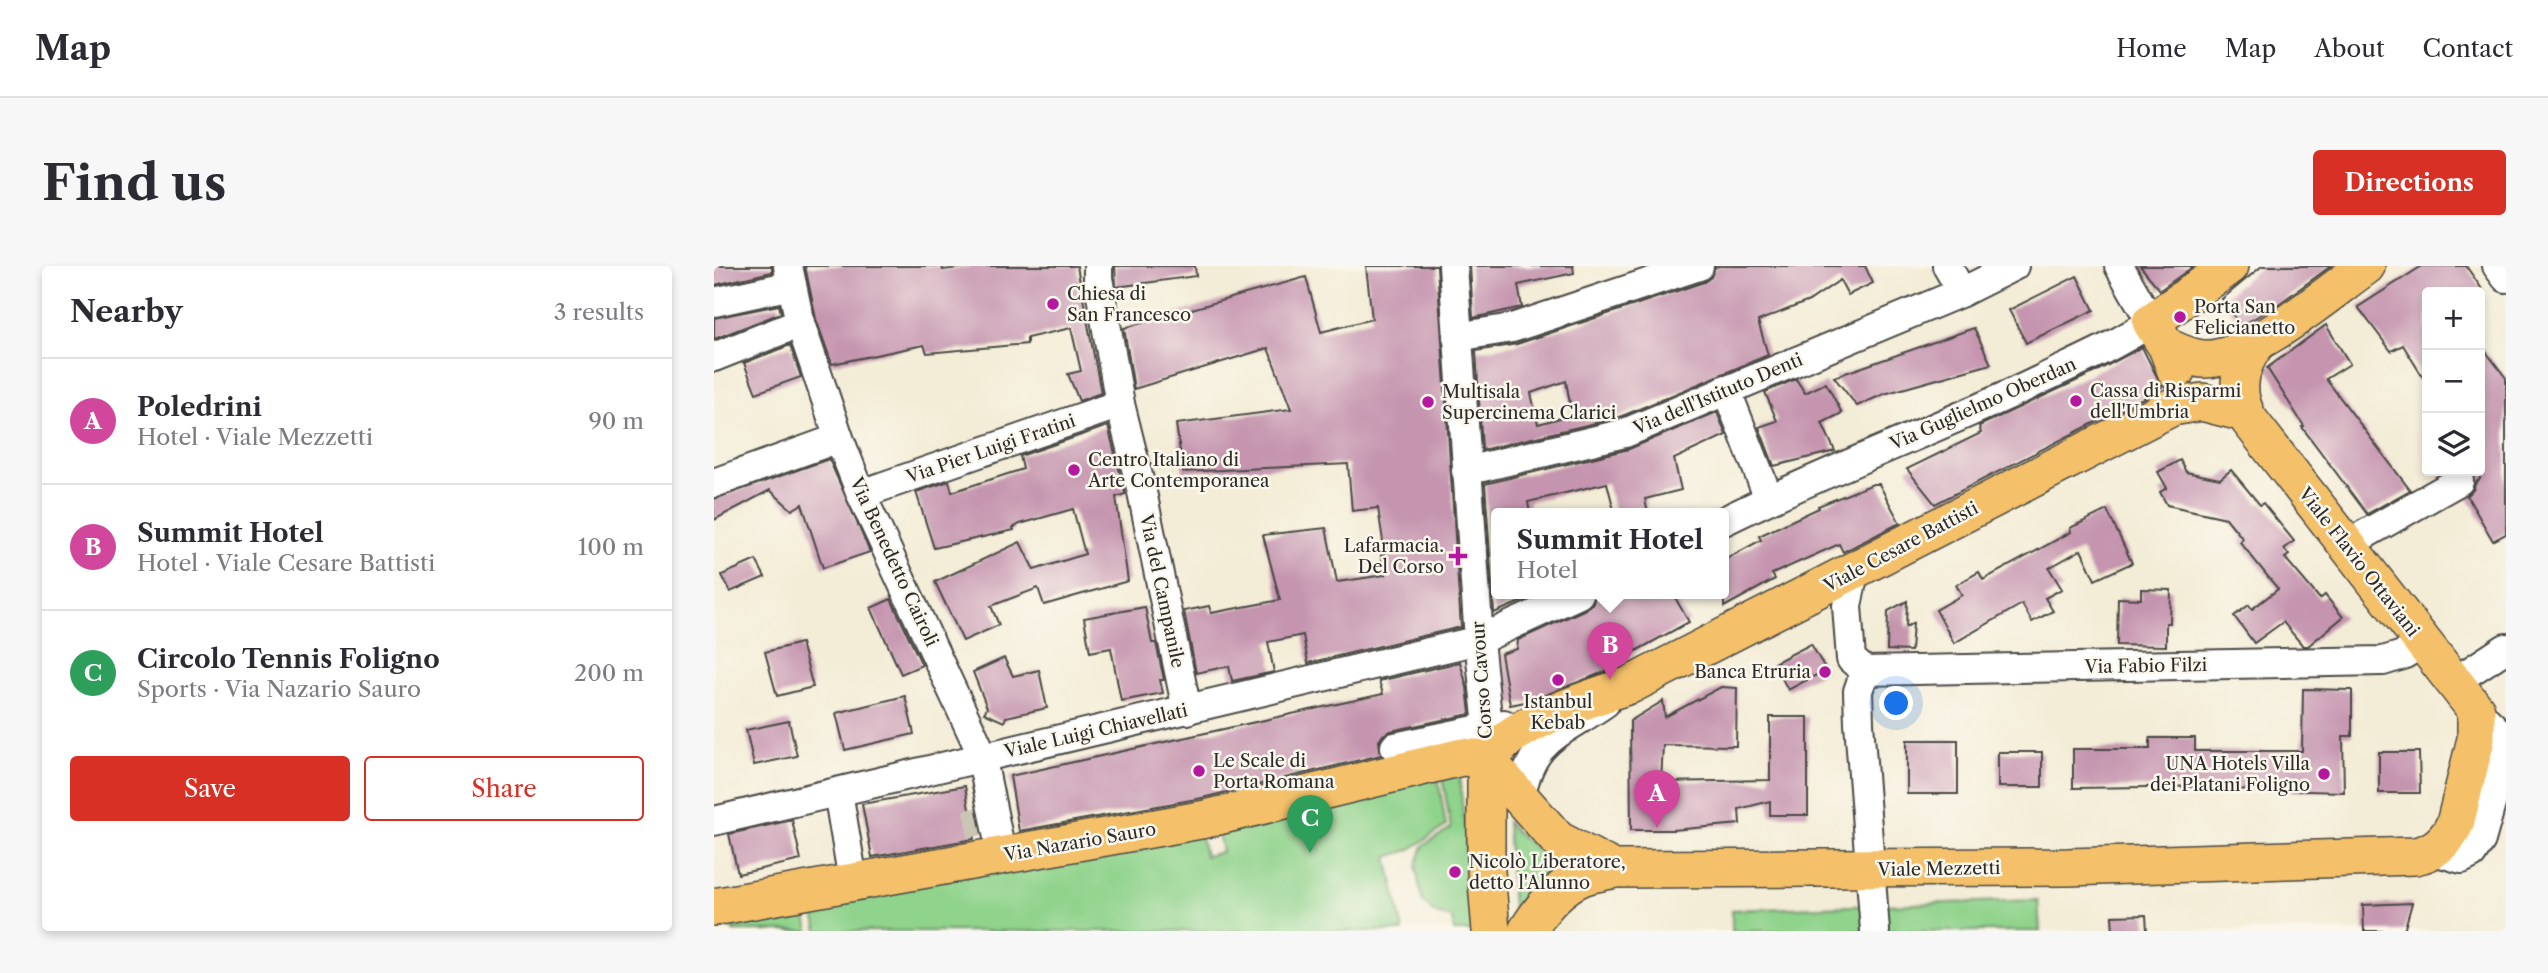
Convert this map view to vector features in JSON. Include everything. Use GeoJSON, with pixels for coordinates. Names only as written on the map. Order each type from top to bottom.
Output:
{"type":"FeatureCollection","features":[{"type":"Feature","properties":{"kind":"main road","name":"Via Guglielmo Oberdan"},"geometry":{"type":"LineString","coordinates":[[2159,334],[2230,266]]}},
{"type":"Feature","properties":{"kind":"main road"},"geometry":{"type":"LineString","coordinates":[[2159,334],[2194,358],[2205,359],[2256,344],[2365,266]]}},
{"type":"Feature","properties":{"kind":"main road"},"geometry":{"type":"LineString","coordinates":[[2159,334],[2178,374],[2179,383],[2172,407]]}},
{"type":"Feature","properties":{"kind":"main road"},"geometry":{"type":"LineString","coordinates":[[2245,413],[2239,393],[2240,377],[2245,360],[2256,344]]}},
{"type":"Feature","properties":{"kind":"main road","name":"Viale Cesare Battisti"},"geometry":{"type":"LineString","coordinates":[[1487,744],[1511,736],[1554,713],[1630,685],[2172,407],[2202,402],[2245,413]]}},
{"type":"Feature","properties":{"kind":"main road","name":"Viale Flavio Ottaviani"},"geometry":{"type":"LineString","coordinates":[[2245,413],[2263,440],[2476,710],[2476,739],[2455,824],[2450,835],[2434,851]]}},
{"type":"Feature","properties":{"kind":"main road"},"geometry":{"type":"LineString","coordinates":[[1487,744],[1486,872],[1491,931]]}},
{"type":"Feature","properties":{"kind":"main road","name":"Via Nazario Sauro"},"geometry":{"type":"LineString","coordinates":[[714,906],[853,881],[990,850],[1206,819],[1462,757],[1487,744]]}},
{"type":"Feature","properties":{"kind":"main road","name":"Viale Mezzetti"},"geometry":{"type":"LineString","coordinates":[[1487,744],[1520,799],[1558,841],[1614,869],[1870,870],[2307,861],[2416,856],[2434,851]]}},
{"type":"Feature","properties":{"kind":"main road"},"geometry":{"type":"LineString","coordinates":[[1527,931],[1540,910],[1557,894],[1580,878],[1614,869]]}},
{"type":"Feature","properties":{"kind":"street","name":"Via del Campanile"},"geometry":{"type":"LineString","coordinates":[[1098,266],[1120,404],[1142,492],[1187,710]]}},
{"type":"Feature","properties":{"kind":"street","name":"Corso Cavour"},"geometry":{"type":"LineString","coordinates":[[1453,266],[1487,744]]}},
{"type":"Feature","properties":{"kind":"street"},"geometry":{"type":"LineString","coordinates":[[1457,337],[1512,328],[1699,266]]}},
{"type":"Feature","properties":{"kind":"street"},"geometry":{"type":"LineString","coordinates":[[1947,266],[1962,292]]}},
{"type":"Feature","properties":{"kind":"street","name":"Via dell'Istituto Denti"},"geometry":{"type":"LineString","coordinates":[[1466,471],[1625,433],[1962,292],[2014,266]]}},
{"type":"Feature","properties":{"kind":"street"},"geometry":{"type":"LineString","coordinates":[[2119,266],[2159,334]]}},
{"type":"Feature","properties":{"kind":"street"},"geometry":{"type":"LineString","coordinates":[[2497,266],[2506,278]]}},
{"type":"Feature","properties":{"kind":"street"},"geometry":{"type":"LineString","coordinates":[[714,302],[790,276]]}},
{"type":"Feature","properties":{"kind":"street","name":"Via Benedetto Cairoli"},"geometry":{"type":"LineString","coordinates":[[790,276],[800,323],[861,494],[967,720],[981,757],[990,850]]}},
{"type":"Feature","properties":{"kind":"street"},"geometry":{"type":"LineString","coordinates":[[714,357],[800,323]]}},
{"type":"Feature","properties":{"kind":"street","name":"Via Guglielmo Oberdan"},"geometry":{"type":"LineString","coordinates":[[1729,519],[2007,396],[2129,337],[2159,334]]}},
{"type":"Feature","properties":{"kind":"street"},"geometry":{"type":"LineString","coordinates":[[1726,389],[1769,499]]}},
{"type":"Feature","properties":{"kind":"street","name":"Via Pier Luigi Fratini"},"geometry":{"type":"LineString","coordinates":[[861,494],[1120,404]]}},
{"type":"Feature","properties":{"kind":"street"},"geometry":{"type":"LineString","coordinates":[[714,483],[839,438]]}},
{"type":"Feature","properties":{"kind":"street"},"geometry":{"type":"LineString","coordinates":[[2346,545],[2459,481]]}},
{"type":"Feature","properties":{"kind":"street"},"geometry":{"type":"LineString","coordinates":[[1854,572],[1847,606],[1851,659],[1865,671],[1858,691],[1858,702],[1875,931]]}},
{"type":"Feature","properties":{"kind":"street"},"geometry":{"type":"LineString","coordinates":[[1479,640],[1568,599]]}},
{"type":"Feature","properties":{"kind":"street","name":"Viale Luigi Chiavellati"},"geometry":{"type":"LineString","coordinates":[[714,821],[1479,640]]}},
{"type":"Feature","properties":{"kind":"street","name":"Via Fabio Filzi"},"geometry":{"type":"LineString","coordinates":[[1865,671],[2383,661],[2403,655],[2423,643]]}},
{"type":"Feature","properties":{"kind":"street"},"geometry":{"type":"LineString","coordinates":[[2454,682],[2506,648]]}},
{"type":"Feature","properties":{"kind":"street","name":"Viale Cesare Battisti"},"geometry":{"type":"LineString","coordinates":[[1520,799],[1531,761],[1551,737],[1577,723],[1630,685]]}},
{"type":"Feature","properties":{"kind":"street"},"geometry":{"type":"LineString","coordinates":[[1395,747],[1487,744]]}},
{"type":"Feature","properties":{"kind":"street"},"geometry":{"type":"LineString","coordinates":[[838,792],[853,881]]}},
{"type":"Feature","properties":{"kind":"green space"},"geometry":{"type":"Polygon","coordinates":[[[1437,772],[1446,826],[1409,850],[1387,857],[1403,931],[818,931],[812,905],[1199,828],[1205,856],[1222,852],[1216,823],[1437,772]]]}},
{"type":"Feature","properties":{"kind":"green space"},"geometry":{"type":"Polygon","coordinates":[[[1459,772],[1475,931],[1454,931],[1452,918],[1436,914],[1422,901],[1416,866],[1423,846],[1451,828],[1442,776],[1459,772]]]}},
{"type":"Feature","properties":{"kind":"green space"},"geometry":{"type":"Polygon","coordinates":[[[1507,822],[1522,838],[1558,864],[1528,891],[1513,911],[1507,822]]]}},
{"type":"Feature","properties":{"kind":"green space"},"geometry":{"type":"Polygon","coordinates":[[[2038,900],[2040,931],[1732,931],[1732,910],[2038,900]]]}},
{"type":"Feature","properties":{"kind":"green space"},"geometry":{"type":"Polygon","coordinates":[[[805,912],[809,931],[733,931],[732,927],[805,912]]]}},
{"type":"Feature","properties":{"kind":"building"},"geometry":{"type":"Polygon","coordinates":[[[714,266],[772,266],[772,272],[714,285],[714,266]]]}},
{"type":"Feature","properties":{"kind":"building"},"geometry":{"type":"Polygon","coordinates":[[[805,266],[942,266],[943,270],[975,266],[1077,266],[1101,393],[1079,401],[1068,374],[1081,371],[1071,328],[1027,338],[1027,344],[927,353],[924,345],[832,364],[816,319],[805,266]]]}},
{"type":"Feature","properties":{"kind":"building"},"geometry":{"type":"Polygon","coordinates":[[[1115,266],[1195,266],[1196,276],[1116,287],[1115,266]]]}},
{"type":"Feature","properties":{"kind":"building"},"geometry":{"type":"Polygon","coordinates":[[[1366,266],[1437,266],[1461,627],[1308,663],[1303,635],[1268,642],[1274,672],[1232,681],[1229,666],[1196,673],[1184,611],[1209,606],[1211,613],[1280,600],[1263,535],[1326,528],[1337,582],[1385,575],[1381,554],[1385,554],[1378,508],[1352,511],[1348,464],[1183,472],[1176,424],[1291,409],[1268,348],[1134,389],[1124,328],[1306,277],[1321,332],[1372,319],[1366,266]]]}},
{"type":"Feature","properties":{"kind":"building"},"geometry":{"type":"Polygon","coordinates":[[[1470,266],[1573,266],[1574,273],[1518,285],[1522,307],[1473,318],[1470,266]]]}},
{"type":"Feature","properties":{"kind":"building"},"geometry":{"type":"Polygon","coordinates":[[[1865,266],[1873,283],[1848,295],[1840,280],[1809,301],[1758,321],[1768,355],[1620,417],[1482,450],[1476,351],[1517,344],[1704,282],[1711,277],[1715,267],[1865,266]],[[1566,381],[1531,393],[1538,424],[1572,415],[1566,381]]]}},
{"type":"Feature","properties":{"kind":"building"},"geometry":{"type":"Polygon","coordinates":[[[2140,266],[2194,266],[2160,290],[2140,266]]]}},
{"type":"Feature","properties":{"kind":"building"},"geometry":{"type":"Polygon","coordinates":[[[2262,266],[2331,266],[2276,306],[2241,326],[2222,299],[2262,266]]]}},
{"type":"Feature","properties":{"kind":"building"},"geometry":{"type":"Polygon","coordinates":[[[2422,266],[2466,266],[2481,287],[2422,287],[2422,376],[2403,345],[2391,351],[2358,307],[2422,266]]]}},
{"type":"Feature","properties":{"kind":"building"},"geometry":{"type":"Polygon","coordinates":[[[2077,276],[2094,310],[2026,343],[2009,310],[2077,276]]]}},
{"type":"Feature","properties":{"kind":"building"},"geometry":{"type":"Polygon","coordinates":[[[779,305],[781,313],[714,339],[714,318],[779,305]]]}},
{"type":"Feature","properties":{"kind":"building"},"geometry":{"type":"Polygon","coordinates":[[[2326,325],[2350,364],[2326,379],[2410,490],[2367,514],[2302,427],[2304,426],[2267,368],[2326,325]]]}},
{"type":"Feature","properties":{"kind":"building"},"geometry":{"type":"Polygon","coordinates":[[[1974,328],[1991,364],[1884,394],[1857,406],[1834,377],[1974,328]]]}},
{"type":"Feature","properties":{"kind":"building"},"geometry":{"type":"Polygon","coordinates":[[[790,345],[801,377],[756,393],[744,363],[790,345]]]}},
{"type":"Feature","properties":{"kind":"building"},"geometry":{"type":"Polygon","coordinates":[[[2142,347],[2162,387],[2143,398],[1935,504],[1907,469],[1981,433],[1979,426],[2142,347]]]}},
{"type":"Feature","properties":{"kind":"building"},"geometry":{"type":"Polygon","coordinates":[[[2485,351],[2506,378],[2506,534],[2493,541],[2467,496],[2480,476],[2485,476],[2485,351]]]}},
{"type":"Feature","properties":{"kind":"building"},"geometry":{"type":"Polygon","coordinates":[[[1796,379],[1805,393],[1826,383],[1842,413],[1822,423],[1835,451],[1774,466],[1759,427],[1777,421],[1765,392],[1796,379]]]}},
{"type":"Feature","properties":{"kind":"building"},"geometry":{"type":"Polygon","coordinates":[[[1717,412],[1726,435],[1674,459],[1681,490],[1645,499],[1647,508],[1613,508],[1607,483],[1528,502],[1529,508],[1491,508],[1491,570],[1485,484],[1629,449],[1717,412]]]}},
{"type":"Feature","properties":{"kind":"building"},"geometry":{"type":"Polygon","coordinates":[[[1108,426],[1125,494],[1116,497],[1128,581],[1044,605],[1038,588],[991,606],[999,625],[963,641],[935,582],[1020,542],[1034,570],[1085,554],[1073,509],[1020,524],[1013,528],[1014,530],[934,548],[916,492],[949,481],[952,492],[1023,469],[1020,456],[1108,426]]]}},
{"type":"Feature","properties":{"kind":"building"},"geometry":{"type":"Polygon","coordinates":[[[829,459],[870,552],[823,568],[802,504],[792,510],[770,490],[714,520],[714,499],[829,459]]]}},
{"type":"Feature","properties":{"kind":"building"},"geometry":{"type":"Polygon","coordinates":[[[2180,460],[2186,472],[2220,479],[2231,470],[2294,541],[2284,549],[2289,555],[2285,558],[2320,599],[2325,595],[2343,617],[2308,646],[2303,646],[2283,622],[2254,643],[2234,616],[2249,605],[2252,609],[2278,589],[2240,542],[2243,539],[2226,518],[2167,505],[2160,492],[2167,488],[2158,472],[2180,460]]]}},
{"type":"Feature","properties":{"kind":"building"},"geometry":{"type":"Polygon","coordinates":[[[1879,484],[1900,523],[1843,552],[1839,544],[1772,574],[1775,579],[1724,607],[1724,599],[1729,599],[1729,557],[1761,540],[1759,536],[1819,508],[1818,506],[1879,484]]]}},
{"type":"Feature","properties":{"kind":"building"},"geometry":{"type":"Polygon","coordinates":[[[2107,510],[2132,563],[2095,580],[2081,550],[2049,568],[2062,589],[2045,598],[2053,611],[2032,622],[2022,604],[1954,643],[1936,610],[1962,595],[1956,585],[1979,572],[1983,580],[2071,532],[2070,528],[2107,510]]]}},
{"type":"Feature","properties":{"kind":"building"},"geometry":{"type":"Polygon","coordinates":[[[756,560],[765,577],[730,592],[722,575],[756,560]]]}},
{"type":"Feature","properties":{"kind":"building"},"geometry":{"type":"Polygon","coordinates":[[[2141,589],[2171,590],[2166,646],[2117,645],[2118,598],[2141,599],[2141,589]]]}},
{"type":"Feature","properties":{"kind":"building"},"geometry":{"type":"Polygon","coordinates":[[[891,599],[922,665],[901,674],[871,608],[891,599]]]}},
{"type":"Feature","properties":{"kind":"building"},"geometry":{"type":"Polygon","coordinates":[[[1493,599],[1527,599],[1494,613],[1493,599]]]}},
{"type":"Feature","properties":{"kind":"building"},"geometry":{"type":"Polygon","coordinates":[[[1594,599],[1676,599],[1689,622],[1612,664],[1614,668],[1530,701],[1510,705],[1501,654],[1517,649],[1518,640],[1586,609],[1594,599]]]}},
{"type":"Feature","properties":{"kind":"building"},"geometry":{"type":"Polygon","coordinates":[[[1907,601],[1906,627],[1913,623],[1911,651],[1887,650],[1888,611],[1907,601]]]}},
{"type":"Feature","properties":{"kind":"building"},"geometry":{"type":"Polygon","coordinates":[[[1145,607],[1152,643],[1156,643],[1164,680],[1160,680],[1163,693],[1121,701],[1111,648],[1090,652],[1084,618],[1145,607]]]}},
{"type":"Feature","properties":{"kind":"building"},"geometry":{"type":"Polygon","coordinates":[[[801,643],[813,687],[777,696],[765,652],[801,643]]]}},
{"type":"Feature","properties":{"kind":"building"},"geometry":{"type":"Polygon","coordinates":[[[1811,644],[1826,670],[1788,690],[1774,663],[1811,644]]]}},
{"type":"Feature","properties":{"kind":"building"},"geometry":{"type":"Polygon","coordinates":[[[1004,658],[1013,676],[1039,670],[1047,708],[1006,717],[1004,722],[984,713],[987,708],[973,672],[1004,658]]]}},
{"type":"Feature","properties":{"kind":"building","name":"Le Scale di Porta Romana"},"geometry":{"type":"Polygon","coordinates":[[[1460,662],[1467,687],[1470,714],[1391,731],[1379,741],[1381,755],[1202,798],[1019,831],[1010,776],[1383,694],[1379,681],[1460,662]]]}},
{"type":"Feature","properties":{"kind":"building"},"geometry":{"type":"Polygon","coordinates":[[[1721,687],[1737,688],[1736,746],[1663,745],[1661,782],[1770,780],[1770,717],[1808,717],[1808,815],[1770,815],[1770,801],[1739,809],[1740,824],[1673,830],[1631,830],[1630,721],[1663,701],[1665,717],[1721,687]]]}},
{"type":"Feature","properties":{"kind":"building"},"geometry":{"type":"Polygon","coordinates":[[[2303,689],[2352,690],[2352,736],[2343,736],[2344,792],[2224,789],[2224,786],[2073,788],[2073,749],[2150,749],[2150,738],[2195,738],[2195,751],[2302,751],[2303,689]]]}},
{"type":"Feature","properties":{"kind":"building"},"geometry":{"type":"Polygon","coordinates":[[[905,696],[914,734],[845,750],[836,713],[905,696]]]}},
{"type":"Feature","properties":{"kind":"building"},"geometry":{"type":"Polygon","coordinates":[[[789,721],[797,756],[754,765],[746,730],[789,721]]]}},
{"type":"Feature","properties":{"kind":"building"},"geometry":{"type":"Polygon","coordinates":[[[1907,740],[1958,740],[1958,794],[1907,794],[1907,740]]]}},
{"type":"Feature","properties":{"kind":"building"},"geometry":{"type":"Polygon","coordinates":[[[1998,752],[2042,752],[2042,787],[1998,787],[1998,752]]]}},
{"type":"Feature","properties":{"kind":"building"},"geometry":{"type":"Polygon","coordinates":[[[2379,752],[2419,752],[2420,793],[2379,793],[2379,752]]]}},
{"type":"Feature","properties":{"kind":"building"},"geometry":{"type":"Polygon","coordinates":[[[965,786],[974,839],[872,857],[862,804],[965,786]]]}},
{"type":"Feature","properties":{"kind":"building"},"geometry":{"type":"Polygon","coordinates":[[[792,820],[801,860],[738,874],[729,834],[792,820]]]}},
{"type":"Feature","properties":{"kind":"building"},"geometry":{"type":"Polygon","coordinates":[[[2412,903],[2404,931],[2364,931],[2363,905],[2412,903]]]}},
{"type":"Feature","properties":{"kind":"building"},"geometry":{"type":"Polygon","coordinates":[[[2146,915],[2147,931],[2113,931],[2112,916],[2146,915]]]}},
{"type":"Feature","properties":{"kind":"tunnel"},"geometry":{"type":"LineString","coordinates":[[982,835],[976,804],[998,800]]}},
{"type":"Feature","properties":{"kind":"place","name":"Chiesa di San Francesco"},"geometry":{"type":"Point","coordinates":[1053,304]}},
{"type":"Feature","properties":{"kind":"place","name":"Porta San Felicianetto"},"geometry":{"type":"Point","coordinates":[2180,317]}},
{"type":"Feature","properties":{"kind":"place","name":"Cassa di Risparmi dell'Umbria"},"geometry":{"type":"Point","coordinates":[2076,401]}},
{"type":"Feature","properties":{"kind":"place","name":"Multisala Supercinema Clarici"},"geometry":{"type":"Point","coordinates":[1428,402]}},
{"type":"Feature","properties":{"kind":"place","name":"Centro Italiano di Arte Contemporanea"},"geometry":{"type":"Point","coordinates":[1074,470]}},
{"type":"Feature","properties":{"kind":"place","name":"Lafarmacia. Del Corso"},"geometry":{"type":"Point","coordinates":[1458,556]}},
{"type":"Feature","properties":{"kind":"place","name":"Banca Etruria"},"geometry":{"type":"Point","coordinates":[1825,672]}},
{"type":"Feature","properties":{"kind":"place","name":"Istanbul Kebab"},"geometry":{"type":"Point","coordinates":[1558,680]}},
{"type":"Feature","properties":{"kind":"place","name":"Summit Hotel"},"geometry":{"type":"Point","coordinates":[1610,680]}},
{"type":"Feature","properties":{"kind":"place","name":"Le Scale di Porta Romana"},"geometry":{"type":"Point","coordinates":[1199,771]}},
{"type":"Feature","properties":{"kind":"place","name":"UNA Hotels Villa dei Platani Foligno"},"geometry":{"type":"Point","coordinates":[2324,774]}},
{"type":"Feature","properties":{"kind":"place","name":"Poledrini"},"geometry":{"type":"Point","coordinates":[1657,828]}},
{"type":"Feature","properties":{"kind":"place","name":"Circolo Tennis Foligno"},"geometry":{"type":"Point","coordinates":[1310,853]}},
{"type":"Feature","properties":{"kind":"place","name":"Nicolò Liberatore, detto l'Alunno"},"geometry":{"type":"Point","coordinates":[1455,872]}}]}
